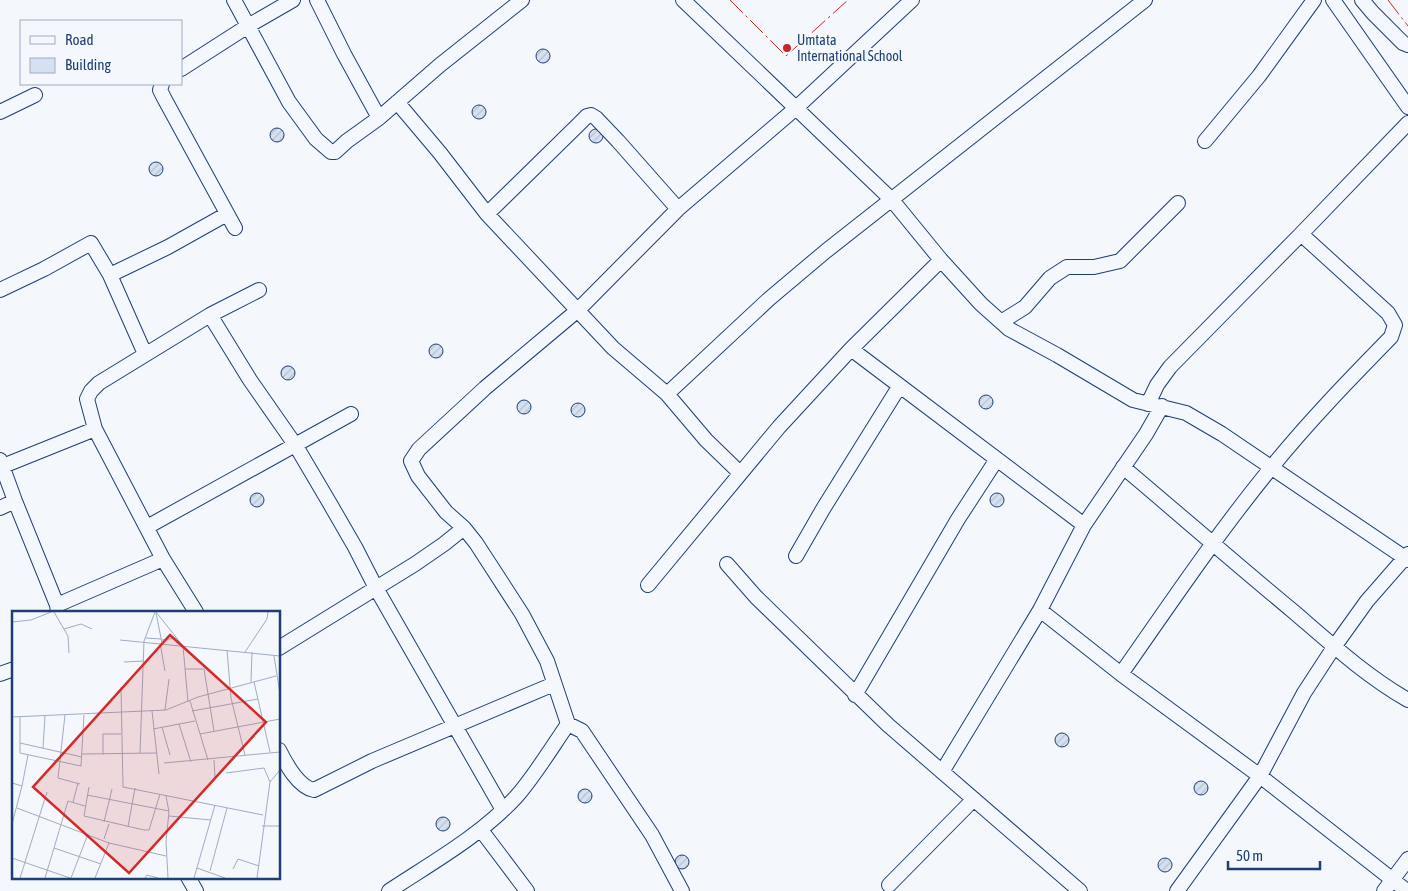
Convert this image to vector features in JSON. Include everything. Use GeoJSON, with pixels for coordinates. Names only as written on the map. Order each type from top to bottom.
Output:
{"type":"FeatureCollection","features":[{"type":"Feature","properties":{"kind":"street"},"geometry":{"type":"LineString","coordinates":[[234,0],[289,102],[316,139],[327,150],[335,152],[522,0]]}},
{"type":"Feature","properties":{"kind":"street"},"geometry":{"type":"LineString","coordinates":[[182,68],[293,0]]}},
{"type":"Feature","properties":{"kind":"street"},"geometry":{"type":"LineString","coordinates":[[317,0],[379,118]]}},
{"type":"Feature","properties":{"kind":"street"},"geometry":{"type":"LineString","coordinates":[[683,0],[892,200],[941,260],[981,304],[1008,328],[1133,400],[1186,413],[1222,434],[1407,558],[1367,601],[1334,647],[1304,693],[1260,776],[1177,891]]}},
{"type":"Feature","properties":{"kind":"street"},"geometry":{"type":"LineString","coordinates":[[682,891],[652,835],[582,731],[568,724],[547,661],[522,614],[464,528],[446,512],[418,476],[412,461],[414,455],[485,388],[578,310],[678,209],[795,108],[912,0]]}},
{"type":"Feature","properties":{"kind":"street"},"geometry":{"type":"LineString","coordinates":[[667,394],[769,298],[1145,0]]}},
{"type":"Feature","properties":{"kind":"street"},"geometry":{"type":"LineString","coordinates":[[1205,141],[1259,76],[1314,0]]}},
{"type":"Feature","properties":{"kind":"street"},"geometry":{"type":"LineString","coordinates":[[1333,0],[1408,107]]}},
{"type":"Feature","properties":{"kind":"street"},"geometry":{"type":"LineString","coordinates":[[1362,0],[1373,14],[1403,43],[1408,45]]}},
{"type":"Feature","properties":{"kind":"street"},"geometry":{"type":"LineString","coordinates":[[162,85],[160,90],[164,98],[235,228]]}},
{"type":"Feature","properties":{"kind":"street"},"geometry":{"type":"LineString","coordinates":[[0,112],[35,95]]}},
{"type":"Feature","properties":{"kind":"street"},"geometry":{"type":"LineString","coordinates":[[397,102],[440,153],[487,214],[613,348],[667,394],[706,440],[740,473]]}},
{"type":"Feature","properties":{"kind":"street"},"geometry":{"type":"LineString","coordinates":[[487,214],[587,116],[596,118],[678,209]]}},
{"type":"Feature","properties":{"kind":"street"},"geometry":{"type":"LineString","coordinates":[[1148,404],[1157,385],[1170,366],[1408,123]]}},
{"type":"Feature","properties":{"kind":"street"},"geometry":{"type":"LineString","coordinates":[[1002,322],[1025,307],[1050,278],[1067,267],[1094,267],[1120,261],[1178,203]]}},
{"type":"Feature","properties":{"kind":"street"},"geometry":{"type":"LineString","coordinates":[[110,275],[168,247],[228,214]]}},
{"type":"Feature","properties":{"kind":"street"},"geometry":{"type":"LineString","coordinates":[[1121,674],[1212,544],[1271,468],[1345,384],[1391,337],[1395,325],[1388,313],[1301,234]]}},
{"type":"Feature","properties":{"kind":"street"},"geometry":{"type":"LineString","coordinates":[[0,290],[44,269],[91,243],[110,275],[145,354]]}},
{"type":"Feature","properties":{"kind":"street"},"geometry":{"type":"LineString","coordinates":[[648,585],[779,427],[851,349],[941,260]]}},
{"type":"Feature","properties":{"kind":"street"},"geometry":{"type":"LineString","coordinates":[[195,611],[163,559],[127,493],[96,429],[87,399],[98,383],[210,315],[259,290]]}},
{"type":"Feature","properties":{"kind":"street"},"geometry":{"type":"LineString","coordinates":[[210,315],[250,380],[296,446],[503,810]]}},
{"type":"Feature","properties":{"kind":"street"},"geometry":{"type":"LineString","coordinates":[[851,349],[1084,525]]}},
{"type":"Feature","properties":{"kind":"street"},"geometry":{"type":"LineString","coordinates":[[796,556],[899,387]]}},
{"type":"Feature","properties":{"kind":"street"},"geometry":{"type":"LineString","coordinates":[[942,772],[1040,610],[1084,525],[1146,434],[1162,406]]}},
{"type":"Feature","properties":{"kind":"street"},"geometry":{"type":"LineString","coordinates":[[147,527],[351,414]]}},
{"type":"Feature","properties":{"kind":"street"},"geometry":{"type":"LineString","coordinates":[[96,429],[1,463],[58,609],[163,559]]}},
{"type":"Feature","properties":{"kind":"street"},"geometry":{"type":"LineString","coordinates":[[855,695],[958,519],[997,459]]}},
{"type":"Feature","properties":{"kind":"street"},"geometry":{"type":"LineString","coordinates":[[1123,467],[1334,647],[1394,692],[1408,700]]}},
{"type":"Feature","properties":{"kind":"street"},"geometry":{"type":"LineString","coordinates":[[0,508],[15,501]]}},
{"type":"Feature","properties":{"kind":"street"},"geometry":{"type":"LineString","coordinates":[[280,647],[415,564],[464,528]]}},
{"type":"Feature","properties":{"kind":"street"},"geometry":{"type":"LineString","coordinates":[[727,564],[756,596],[855,695],[973,800],[1080,891]]}},
{"type":"Feature","properties":{"kind":"street"},"geometry":{"type":"LineString","coordinates":[[1040,610],[1121,674],[1260,776],[1388,886],[1407,891]]}},
{"type":"Feature","properties":{"kind":"street"},"geometry":{"type":"LineString","coordinates":[[0,674],[12,670]]}},
{"type":"Feature","properties":{"kind":"street"},"geometry":{"type":"LineString","coordinates":[[280,752],[288,767],[307,789],[314,790],[372,761],[554,684]]}},
{"type":"Feature","properties":{"kind":"street"},"geometry":{"type":"LineString","coordinates":[[389,891],[481,830],[503,810],[518,796],[568,724]]}},
{"type":"Feature","properties":{"kind":"street"},"geometry":{"type":"LineString","coordinates":[[889,885],[973,800]]}},
{"type":"Feature","properties":{"kind":"street"},"geometry":{"type":"LineString","coordinates":[[481,830],[527,891]]}},
{"type":"Feature","properties":{"kind":"street"},"geometry":{"type":"LineString","coordinates":[[1388,886],[1408,859]]}},
{"type":"Feature","properties":{"kind":"street"},"geometry":{"type":"LineString","coordinates":[[189,878],[196,891]]}},
{"type":"Feature","properties":{"kind":"building"},"geometry":{"type":"Polygon","coordinates":[[[540,49],[546,49],[550,56],[546,63],[540,63],[536,59],[536,53],[540,49]]]}},
{"type":"Feature","properties":{"kind":"building"},"geometry":{"type":"Polygon","coordinates":[[[476,105],[482,105],[486,112],[482,119],[476,119],[472,115],[472,109],[476,105]]]}},
{"type":"Feature","properties":{"kind":"building"},"geometry":{"type":"Polygon","coordinates":[[[274,128],[280,128],[284,135],[280,142],[274,142],[270,138],[270,132],[274,128]]]}},
{"type":"Feature","properties":{"kind":"building"},"geometry":{"type":"Polygon","coordinates":[[[596,129],[601,131],[603,136],[601,141],[596,143],[591,141],[589,136],[591,131],[596,129]]]}},
{"type":"Feature","properties":{"kind":"building"},"geometry":{"type":"Polygon","coordinates":[[[153,162],[159,162],[163,169],[159,176],[153,176],[149,172],[149,166],[153,162]]]}},
{"type":"Feature","properties":{"kind":"building"},"geometry":{"type":"Polygon","coordinates":[[[433,344],[439,344],[443,351],[439,358],[433,358],[429,354],[429,348],[433,344]]]}},
{"type":"Feature","properties":{"kind":"building"},"geometry":{"type":"Polygon","coordinates":[[[285,366],[291,366],[295,373],[291,380],[285,380],[281,376],[281,370],[285,366]]]}},
{"type":"Feature","properties":{"kind":"building"},"geometry":{"type":"Polygon","coordinates":[[[983,395],[989,395],[993,402],[989,409],[983,409],[979,405],[979,399],[983,395]]]}},
{"type":"Feature","properties":{"kind":"building"},"geometry":{"type":"Polygon","coordinates":[[[521,400],[527,400],[531,407],[527,414],[521,414],[517,410],[517,404],[521,400]]]}},
{"type":"Feature","properties":{"kind":"building"},"geometry":{"type":"Polygon","coordinates":[[[575,403],[581,403],[585,410],[581,417],[575,417],[571,413],[571,407],[575,403]]]}},
{"type":"Feature","properties":{"kind":"building"},"geometry":{"type":"Polygon","coordinates":[[[254,493],[260,493],[264,500],[260,507],[254,507],[250,503],[250,497],[254,493]]]}},
{"type":"Feature","properties":{"kind":"building"},"geometry":{"type":"Polygon","coordinates":[[[994,493],[1000,493],[1004,500],[1000,507],[994,507],[990,503],[990,497],[994,493]]]}},
{"type":"Feature","properties":{"kind":"building"},"geometry":{"type":"Polygon","coordinates":[[[1059,733],[1065,733],[1069,740],[1065,747],[1059,747],[1055,743],[1055,737],[1059,733]]]}},
{"type":"Feature","properties":{"kind":"building"},"geometry":{"type":"Polygon","coordinates":[[[1198,781],[1204,781],[1208,788],[1204,795],[1198,795],[1194,791],[1194,785],[1198,781]]]}},
{"type":"Feature","properties":{"kind":"building"},"geometry":{"type":"Polygon","coordinates":[[[582,789],[588,789],[592,796],[588,803],[582,803],[578,799],[578,793],[582,789]]]}},
{"type":"Feature","properties":{"kind":"building"},"geometry":{"type":"Polygon","coordinates":[[[440,817],[446,817],[450,824],[446,831],[440,831],[436,827],[436,821],[440,817]]]}},
{"type":"Feature","properties":{"kind":"building"},"geometry":{"type":"Polygon","coordinates":[[[679,855],[685,855],[689,862],[685,869],[679,869],[675,865],[675,859],[679,855]]]}},
{"type":"Feature","properties":{"kind":"building"},"geometry":{"type":"Polygon","coordinates":[[[1162,858],[1168,858],[1172,865],[1168,872],[1162,872],[1158,868],[1158,862],[1162,858]]]}},
{"type":"Feature","properties":{"kind":"power"},"geometry":{"type":"LineString","coordinates":[[730,0],[786,56],[848,0]]}},
{"type":"Feature","properties":{"kind":"power"},"geometry":{"type":"LineString","coordinates":[[1388,0],[1408,26]]}},
{"type":"Feature","properties":{"kind":"place","name":"Umtata International School"},"geometry":{"type":"Point","coordinates":[787,48]}}]}
